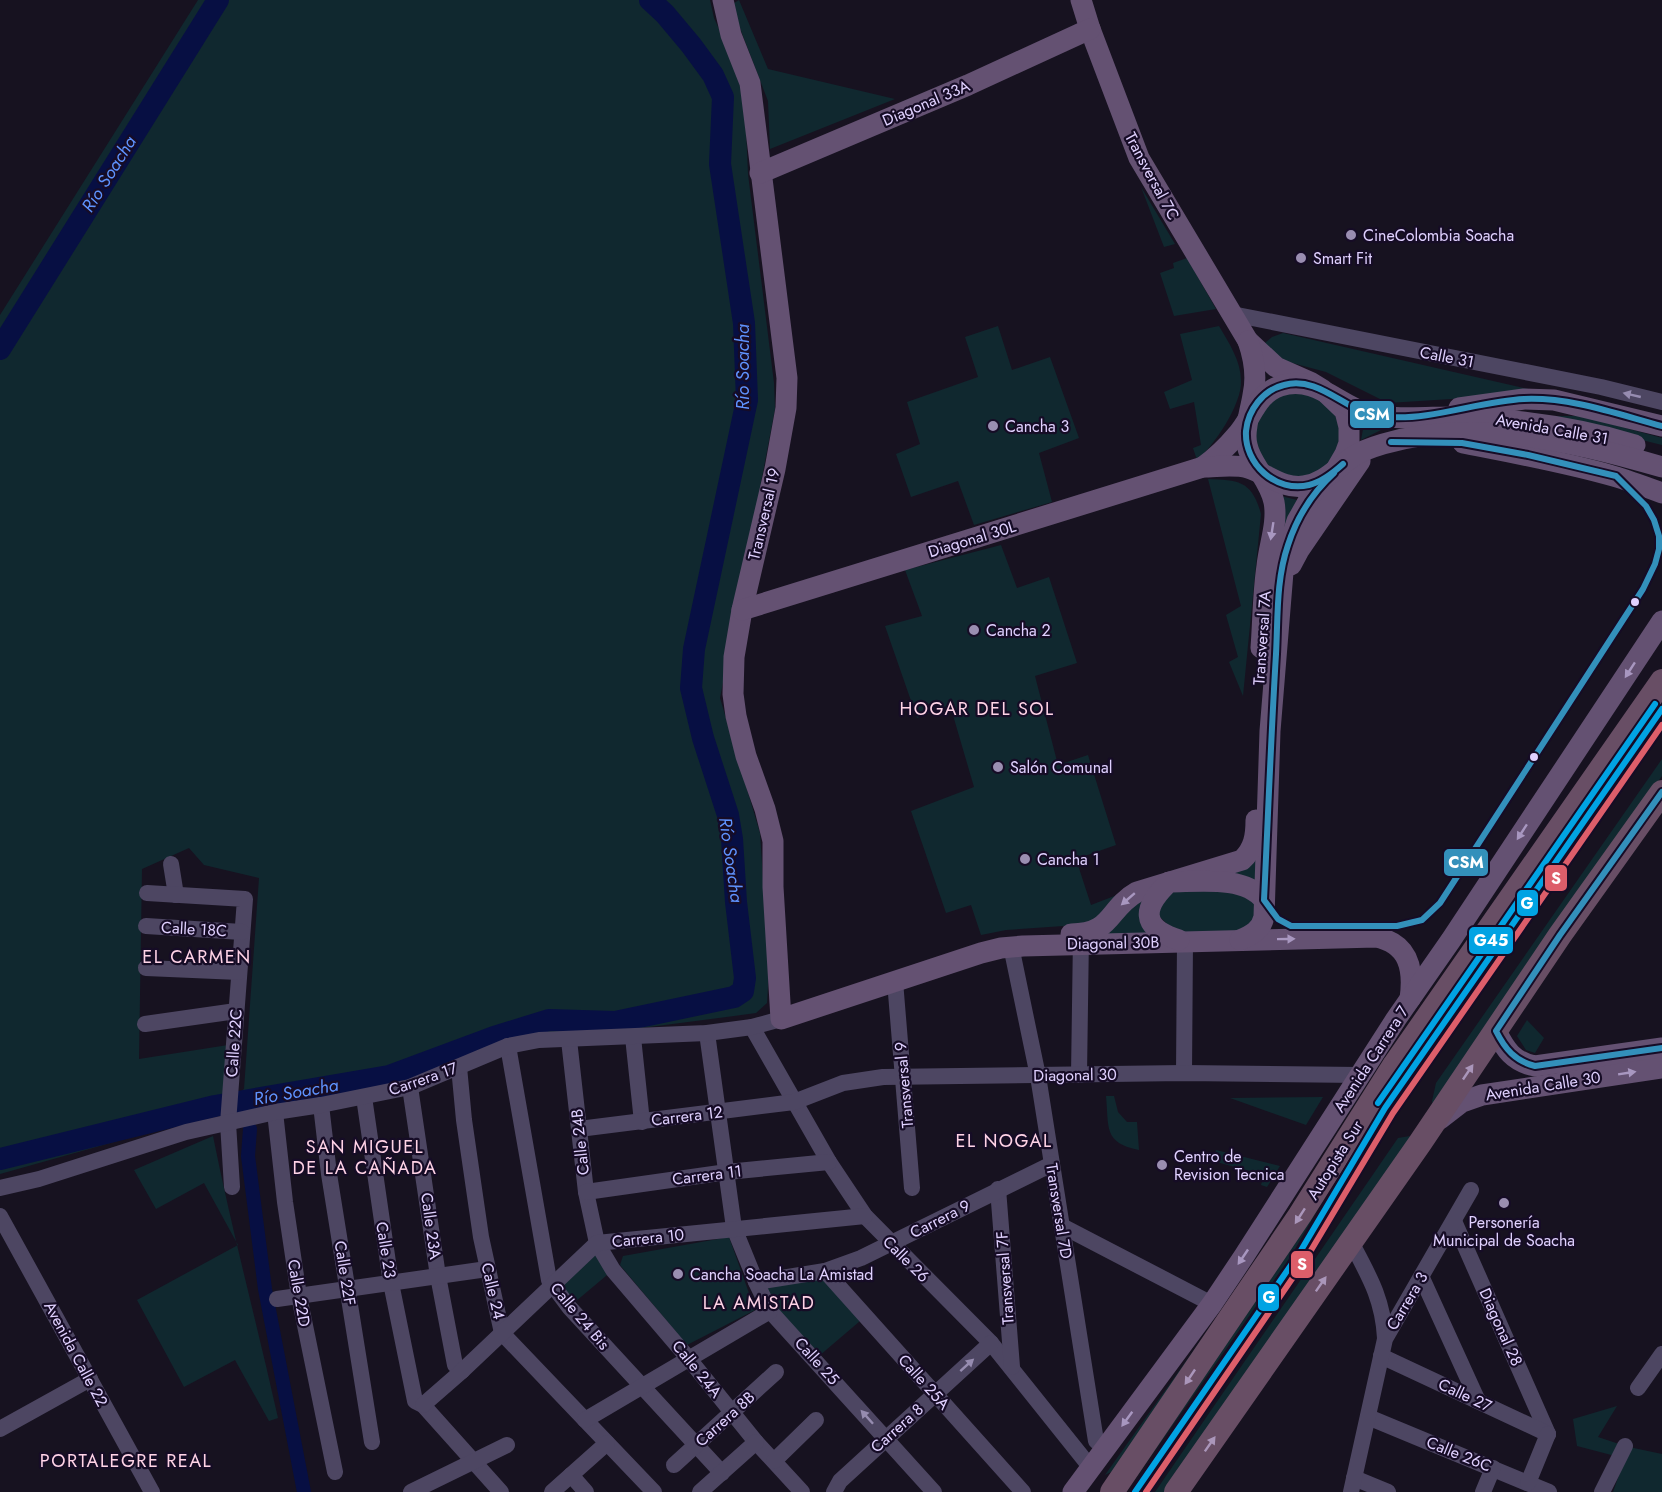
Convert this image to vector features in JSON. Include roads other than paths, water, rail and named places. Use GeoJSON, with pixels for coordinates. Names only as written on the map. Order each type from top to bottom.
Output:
{"type":"FeatureCollection","features":[{"type":"Feature","properties":{"kind":"highway","name":"Autopista Sur"},"geometry":{"type":"LineString","coordinates":[[1116,1486],[1300,1215],[1395,1064],[1662,681]]}},
{"type":"Feature","properties":{"kind":"highway"},"geometry":{"type":"LineString","coordinates":[[1176,1492],[1432,1125],[1560,935],[1662,792]]}},
{"type":"Feature","properties":{"kind":"main road","name":"Transversal 7C"},"geometry":{"type":"LineString","coordinates":[[1081,0],[1138,158],[1232,314],[1255,348],[1276,368],[1323,390],[1345,411],[1349,427],[1349,443],[1334,473]]}},
{"type":"Feature","properties":{"kind":"main road","name":"Transversal 19"},"geometry":{"type":"LineString","coordinates":[[725,3],[731,34],[750,84],[787,378],[786,408],[775,469],[742,610],[734,657],[733,694],[746,756],[765,809],[773,841],[773,887],[781,1013]]}},
{"type":"Feature","properties":{"kind":"main road","name":"Diagonal 33A"},"geometry":{"type":"LineString","coordinates":[[760,173],[968,85],[1090,29]]}},
{"type":"Feature","properties":{"kind":"main road","name":"Transversal 7C"},"geometry":{"type":"LineString","coordinates":[[1248,420],[1254,392],[1255,348]]}},
{"type":"Feature","properties":{"kind":"main road","name":"Avenida Calle 31"},"geometry":{"type":"LineString","coordinates":[[1203,467],[1238,435],[1256,403],[1279,386],[1293,383],[1323,390],[1367,413],[1405,417],[1500,419],[1583,432],[1629,450],[1662,468]]}},
{"type":"Feature","properties":{"kind":"main road"},"geometry":{"type":"LineString","coordinates":[[1405,417],[1491,403],[1542,399],[1564,402],[1662,426]]}},
{"type":"Feature","properties":{"kind":"main road","name":"Transversal 7A"},"geometry":{"type":"LineString","coordinates":[[1169,882],[1242,860],[1249,854],[1254,844],[1257,713],[1266,568],[1275,515],[1272,494],[1264,475],[1251,459],[1247,447],[1248,420]]}},
{"type":"Feature","properties":{"kind":"main road","name":"Avenida Calle 31"},"geometry":{"type":"LineString","coordinates":[[1203,467],[1247,468],[1279,483],[1304,486],[1317,483],[1334,473],[1356,454],[1384,444],[1423,436],[1483,433],[1662,453]]}},
{"type":"Feature","properties":{"kind":"main road"},"geometry":{"type":"LineString","coordinates":[[1281,591],[1290,568],[1311,532],[1354,469],[1362,458],[1384,444],[1462,443],[1528,455],[1616,476],[1661,493]]}},
{"type":"Feature","properties":{"kind":"main road","name":"Diagonal 30L"},"geometry":{"type":"LineString","coordinates":[[742,610],[1203,467]]}},
{"type":"Feature","properties":{"kind":"main road","name":"Transversal 7A"},"geometry":{"type":"LineString","coordinates":[[1264,900],[1270,731],[1284,560],[1297,521],[1318,487],[1334,473]]}},
{"type":"Feature","properties":{"kind":"main road","name":"Avenida Carrera 7"},"geometry":{"type":"LineString","coordinates":[[1073,1492],[1212,1304],[1410,999],[1662,621]]}},
{"type":"Feature","properties":{"kind":"main road"},"geometry":{"type":"LineString","coordinates":[[1169,882],[1153,899],[1150,918],[1158,931],[1185,942]]}},
{"type":"Feature","properties":{"kind":"main road"},"geometry":{"type":"LineString","coordinates":[[1081,939],[1100,928],[1130,896],[1169,882],[1240,884],[1255,890],[1264,900],[1262,924],[1252,934],[1240,940]]}},
{"type":"Feature","properties":{"kind":"main road","name":"Diagonal 30B"},"geometry":{"type":"LineString","coordinates":[[781,1013],[985,940],[1015,934],[1081,939],[1185,942],[1376,937],[1385,939],[1399,949],[1409,963],[1413,980],[1410,999]]}},
{"type":"Feature","properties":{"kind":"main road","name":"Diagonal 30B"},"geometry":{"type":"LineString","coordinates":[[781,1013],[895,981],[981,953],[1011,946],[1081,939]]}},
{"type":"Feature","properties":{"kind":"main road","name":"Avenida Calle 30"},"geometry":{"type":"LineString","coordinates":[[1496,1031],[1506,1050],[1519,1061],[1556,1074],[1662,1068]]}},
{"type":"Feature","properties":{"kind":"main road","name":"Avenida Calle 30"},"geometry":{"type":"LineString","coordinates":[[1432,1125],[1462,1102],[1472,1098],[1556,1074],[1662,1048]]}},
{"type":"Feature","properties":{"kind":"main road"},"geometry":{"type":"LineString","coordinates":[[1100,1492],[1116,1486]]}},
{"type":"Feature","properties":{"kind":"street","name":"Calle 31"},"geometry":{"type":"LineString","coordinates":[[1232,314],[1601,387],[1662,402]]}},
{"type":"Feature","properties":{"kind":"street"},"geometry":{"type":"LineString","coordinates":[[1255,348],[1262,335],[1272,329],[1289,325]]}},
{"type":"Feature","properties":{"kind":"street"},"geometry":{"type":"LineString","coordinates":[[147,893],[176,895],[171,864]]}},
{"type":"Feature","properties":{"kind":"street","name":"Calle 22C"},"geometry":{"type":"LineString","coordinates":[[176,895],[245,899],[228,1118],[232,1187]]}},
{"type":"Feature","properties":{"kind":"street","name":"Calle 18C"},"geometry":{"type":"LineString","coordinates":[[146,926],[242,932]]}},
{"type":"Feature","properties":{"kind":"street"},"geometry":{"type":"LineString","coordinates":[[1079,1075],[1081,939]]}},
{"type":"Feature","properties":{"kind":"street"},"geometry":{"type":"LineString","coordinates":[[1184,1073],[1185,942]]}},
{"type":"Feature","properties":{"kind":"street","name":"Transversal 7D"},"geometry":{"type":"LineString","coordinates":[[1011,946],[1038,1076],[1096,1441]]}},
{"type":"Feature","properties":{"kind":"street"},"geometry":{"type":"LineString","coordinates":[[146,968],[239,972]]}},
{"type":"Feature","properties":{"kind":"street","name":"Transversal 9"},"geometry":{"type":"LineString","coordinates":[[895,981],[912,1188]]}},
{"type":"Feature","properties":{"kind":"street"},"geometry":{"type":"LineString","coordinates":[[145,1024],[236,1011]]}},
{"type":"Feature","properties":{"kind":"street","name":"Carrera 17"},"geometry":{"type":"LineString","coordinates":[[0,1188],[55,1174],[228,1118],[321,1105],[410,1087],[508,1046],[539,1040],[706,1033],[752,1027],[781,1013]]}},
{"type":"Feature","properties":{"kind":"street","name":"Calle 26"},"geometry":{"type":"LineString","coordinates":[[752,1027],[829,1162],[865,1216],[991,1343],[1091,1468]]}},
{"type":"Feature","properties":{"kind":"street","name":"Calle 25"},"geometry":{"type":"LineString","coordinates":[[706,1033],[734,1228],[756,1282],[771,1311],[934,1492]]}},
{"type":"Feature","properties":{"kind":"street"},"geometry":{"type":"LineString","coordinates":[[633,1037],[642,1122]]}},
{"type":"Feature","properties":{"kind":"street","name":"Calle 24B"},"geometry":{"type":"LineString","coordinates":[[569,1040],[586,1192],[597,1243]]}},
{"type":"Feature","properties":{"kind":"street","name":"Calle 24 Bis"},"geometry":{"type":"LineString","coordinates":[[508,1046],[549,1280],[552,1286],[722,1473]]}},
{"type":"Feature","properties":{"kind":"street","name":"Calle 24"},"geometry":{"type":"LineString","coordinates":[[459,1067],[466,1131],[487,1269],[502,1333],[654,1492]]}},
{"type":"Feature","properties":{"kind":"street","name":"Diagonal 30"},"geometry":{"type":"LineString","coordinates":[[794,1102],[843,1083],[875,1078],[1184,1073],[1360,1075]]}},
{"type":"Feature","properties":{"kind":"street","name":"Calle 23A"},"geometry":{"type":"LineString","coordinates":[[410,1087],[438,1276],[458,1368]]}},
{"type":"Feature","properties":{"kind":"street","name":"Calle 23"},"geometry":{"type":"LineString","coordinates":[[364,1097],[391,1283],[419,1403]]}},
{"type":"Feature","properties":{"kind":"street","name":"Carrera 12"},"geometry":{"type":"LineString","coordinates":[[579,1130],[794,1102]]}},
{"type":"Feature","properties":{"kind":"street","name":"Calle 22F"},"geometry":{"type":"LineString","coordinates":[[321,1105],[329,1174],[372,1442]]}},
{"type":"Feature","properties":{"kind":"street","name":"Calle 22D"},"geometry":{"type":"LineString","coordinates":[[275,1112],[298,1296],[335,1472]]}},
{"type":"Feature","properties":{"kind":"street","name":"Carrera 11"},"geometry":{"type":"LineString","coordinates":[[586,1192],[727,1172],[829,1162]]}},
{"type":"Feature","properties":{"kind":"street","name":"Carrera 9"},"geometry":{"type":"LineString","coordinates":[[756,1282],[825,1271],[861,1258],[1052,1164]]}},
{"type":"Feature","properties":{"kind":"street","name":"Transversal 7F"},"geometry":{"type":"LineString","coordinates":[[998,1189],[1012,1367]]}},
{"type":"Feature","properties":{"kind":"street","name":"Carrera 3"},"geometry":{"type":"LineString","coordinates":[[1353,1485],[1385,1339],[1471,1190]]}},
{"type":"Feature","properties":{"kind":"street","name":"Avenida Calle 22"},"geometry":{"type":"LineString","coordinates":[[0,1216],[152,1492]]}},
{"type":"Feature","properties":{"kind":"street","name":"Carrera 10"},"geometry":{"type":"LineString","coordinates":[[419,1403],[502,1333],[597,1243],[865,1216]]}},
{"type":"Feature","properties":{"kind":"street","name":"Diagonal 28"},"geometry":{"type":"LineString","coordinates":[[1454,1221],[1548,1434]]}},
{"type":"Feature","properties":{"kind":"street"},"geometry":{"type":"LineString","coordinates":[[1062,1226],[1212,1304]]}},
{"type":"Feature","properties":{"kind":"street"},"geometry":{"type":"LineString","coordinates":[[1351,1242],[1375,1288],[1384,1317],[1385,1339]]}},
{"type":"Feature","properties":{"kind":"street","name":"Calle 24A"},"geometry":{"type":"LineString","coordinates":[[597,1243],[613,1269],[756,1442],[802,1492]]}},
{"type":"Feature","properties":{"kind":"street"},"geometry":{"type":"LineString","coordinates":[[277,1299],[487,1269]]}},
{"type":"Feature","properties":{"kind":"street","name":"Calle 25A"},"geometry":{"type":"LineString","coordinates":[[825,1271],[1023,1492]]}},
{"type":"Feature","properties":{"kind":"street"},"geometry":{"type":"LineString","coordinates":[[1422,1278],[1478,1401]]}},
{"type":"Feature","properties":{"kind":"street"},"geometry":{"type":"LineString","coordinates":[[585,1420],[771,1311]]}},
{"type":"Feature","properties":{"kind":"street","name":"Carrera 8"},"geometry":{"type":"LineString","coordinates":[[834,1492],[840,1481],[991,1343]]}},
{"type":"Feature","properties":{"kind":"street"},"geometry":{"type":"LineString","coordinates":[[1638,1388],[1662,1354]]}},
{"type":"Feature","properties":{"kind":"street","name":"Calle 27"},"geometry":{"type":"LineString","coordinates":[[1381,1356],[1548,1434]]}},
{"type":"Feature","properties":{"kind":"street","name":"Carrera 8B"},"geometry":{"type":"LineString","coordinates":[[674,1465],[776,1372]]}},
{"type":"Feature","properties":{"kind":"street"},"geometry":{"type":"LineString","coordinates":[[0,1429],[90,1379]]}},
{"type":"Feature","properties":{"kind":"street"},"geometry":{"type":"LineString","coordinates":[[419,1403],[501,1492]]}},
{"type":"Feature","properties":{"kind":"street","name":"Calle 26C"},"geometry":{"type":"LineString","coordinates":[[1368,1417],[1550,1492]]}},
{"type":"Feature","properties":{"kind":"street"},"geometry":{"type":"LineString","coordinates":[[774,1461],[816,1420]]}},
{"type":"Feature","properties":{"kind":"street"},"geometry":{"type":"LineString","coordinates":[[1528,1483],[1548,1434]]}},
{"type":"Feature","properties":{"kind":"street"},"geometry":{"type":"LineString","coordinates":[[700,1492],[756,1442]]}},
{"type":"Feature","properties":{"kind":"street"},"geometry":{"type":"LineString","coordinates":[[552,1492],[607,1443]]}},
{"type":"Feature","properties":{"kind":"street"},"geometry":{"type":"LineString","coordinates":[[411,1492],[507,1445]]}},
{"type":"Feature","properties":{"kind":"street"},"geometry":{"type":"LineString","coordinates":[[1602,1492],[1625,1446]]}},
{"type":"Feature","properties":{"kind":"street"},"geometry":{"type":"LineString","coordinates":[[1483,1492],[1493,1468]]}},
{"type":"Feature","properties":{"kind":"street"},"geometry":{"type":"LineString","coordinates":[[572,1475],[586,1492]]}},
{"type":"Feature","properties":{"kind":"street"},"geometry":{"type":"LineString","coordinates":[[1353,1485],[1388,1492]]}},
{"type":"Feature","properties":{"kind":"waterway","name":"Río Soacha"},"geometry":{"type":"LineString","coordinates":[[0,349],[218,0]]}},
{"type":"Feature","properties":{"kind":"waterway","name":"Río Soacha"},"geometry":{"type":"LineString","coordinates":[[0,1159],[215,1106],[389,1076],[494,1037],[549,1020],[615,1022],[734,997],[743,991],[745,978],[728,815],[703,738],[691,688],[694,649],[747,400],[744,323],[720,164],[723,97],[713,75],[691,45],[650,0]]}},
{"type":"Feature","properties":{"kind":"waterway"},"geometry":{"type":"LineString","coordinates":[[250,1129],[248,1156],[265,1289],[304,1492]]}},
{"type":"Feature","properties":{"kind":"place","name":"CineColombia Soacha"},"geometry":{"type":"Point","coordinates":[1351,235]}},
{"type":"Feature","properties":{"kind":"place","name":"Smart Fit"},"geometry":{"type":"Point","coordinates":[1301,258]}},
{"type":"Feature","properties":{"kind":"place","name":"Cancha 3"},"geometry":{"type":"Point","coordinates":[993,426]}},
{"type":"Feature","properties":{"kind":"place","name":"Cancha 2"},"geometry":{"type":"Point","coordinates":[974,630]}},
{"type":"Feature","properties":{"kind":"place","name":"Salón Comunal"},"geometry":{"type":"Point","coordinates":[998,767]}},
{"type":"Feature","properties":{"kind":"place","name":"Cancha 1"},"geometry":{"type":"Point","coordinates":[1025,859]}},
{"type":"Feature","properties":{"kind":"place","name":"Centro de Revision Tecnica"},"geometry":{"type":"Point","coordinates":[1162,1165]}},
{"type":"Feature","properties":{"kind":"place","name":"Personería Municipal de Soacha"},"geometry":{"type":"Point","coordinates":[1504,1203]}},
{"type":"Feature","properties":{"kind":"place","name":"Cancha Soacha La Amistad"},"geometry":{"type":"Point","coordinates":[678,1274]}},
{"type":"Feature","properties":{"kind":"district","name":"HOGAR DEL SOL"},"geometry":{"type":"Point","coordinates":[977,709]}},
{"type":"Feature","properties":{"kind":"district","name":"EL CARMEN"},"geometry":{"type":"Point","coordinates":[197,957]}},
{"type":"Feature","properties":{"kind":"district","name":"EL NOGAL"},"geometry":{"type":"Point","coordinates":[1004,1141]}},
{"type":"Feature","properties":{"kind":"district","name":"SAN MIGUEL DE LA CAÑADA"},"geometry":{"type":"Point","coordinates":[365,1157]}},
{"type":"Feature","properties":{"kind":"district","name":"LA AMISTAD"},"geometry":{"type":"Point","coordinates":[759,1303]}},
{"type":"Feature","properties":{"kind":"district","name":"PORTALEGRE REAL"},"geometry":{"type":"Point","coordinates":[126,1461]}}]}
